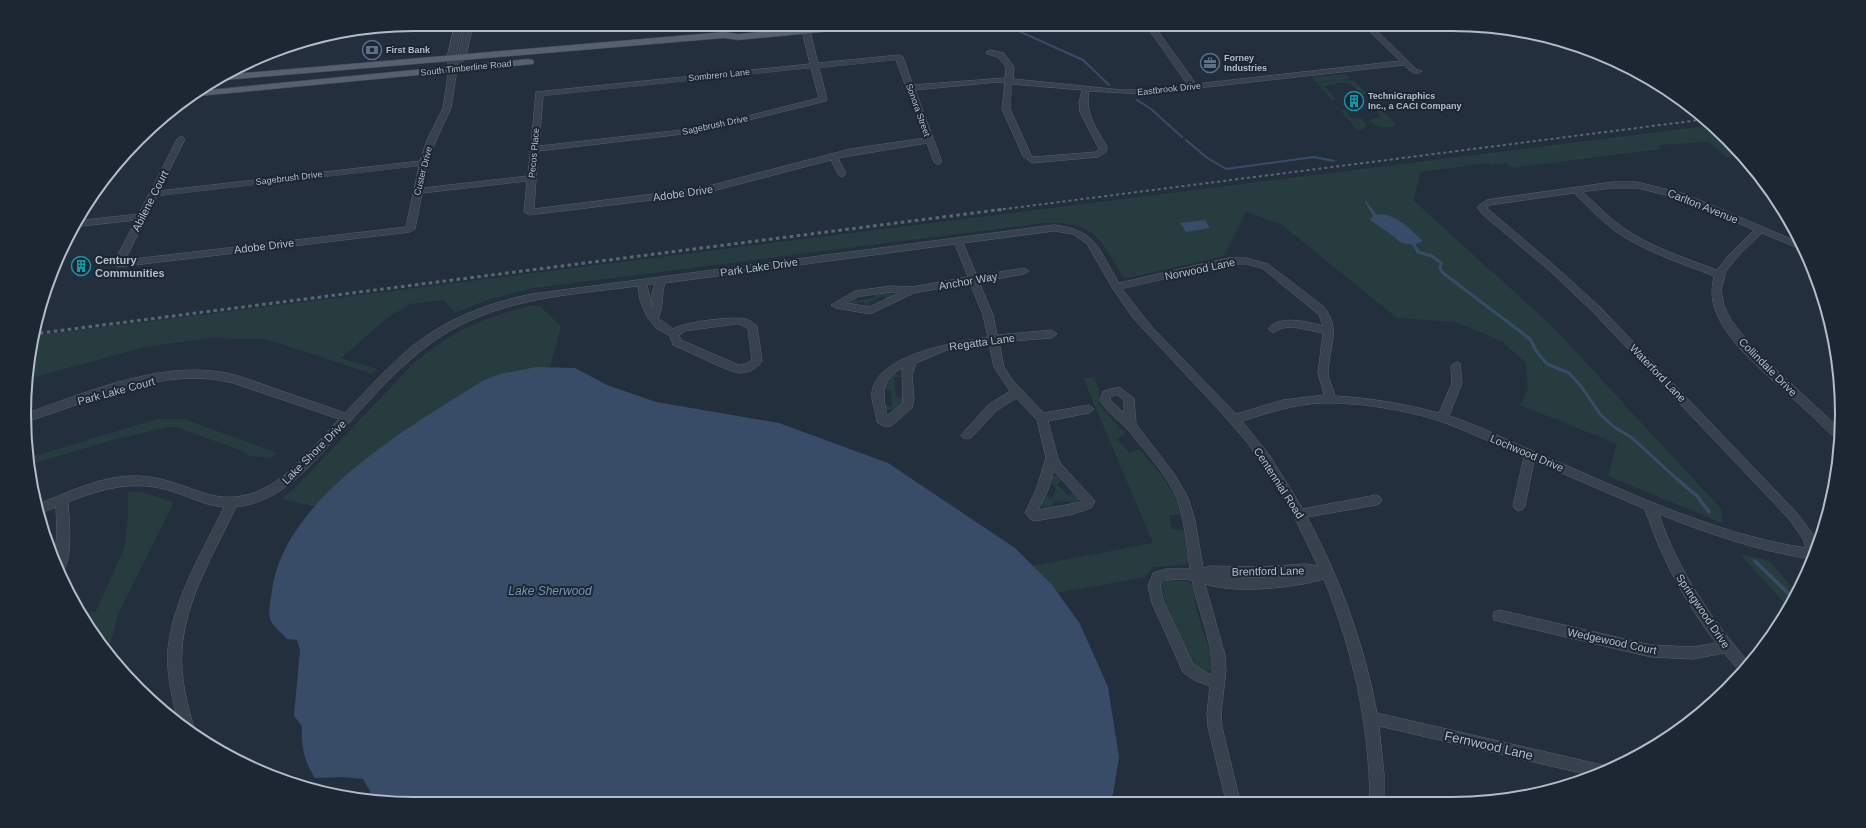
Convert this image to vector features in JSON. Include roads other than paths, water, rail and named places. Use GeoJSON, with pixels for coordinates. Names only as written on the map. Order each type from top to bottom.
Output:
{"type":"FeatureCollection","features":[{"type":"Feature","properties":{"kind":"main road","name":"South Timberline Road"},"geometry":{"type":"LineString","coordinates":[[230,78],[724,35],[738,37],[806,31]]}},
{"type":"Feature","properties":{"kind":"main road","name":"South Timberline Road"},"geometry":{"type":"LineString","coordinates":[[204,94],[725,43],[738,37]]}},
{"type":"Feature","properties":{"kind":"street","name":"Custer Drive"},"geometry":{"type":"LineString","coordinates":[[456,57],[458,31]]}},
{"type":"Feature","properties":{"kind":"street","name":"Custer Drive"},"geometry":{"type":"LineString","coordinates":[[410,229],[424,163],[431,140],[447,108],[453,69],[466,31]]}},
{"type":"Feature","properties":{"kind":"street","name":"Sagebrush Drive"},"geometry":{"type":"LineString","coordinates":[[534,149],[700,130],[824,99],[806,31]]}},
{"type":"Feature","properties":{"kind":"street"},"geometry":{"type":"LineString","coordinates":[[1154,31],[1194,87]]}},
{"type":"Feature","properties":{"kind":"street"},"geometry":{"type":"LineString","coordinates":[[1373,31],[1404,63],[1414,71],[1418,71]]}},
{"type":"Feature","properties":{"kind":"street"},"geometry":{"type":"LineString","coordinates":[[990,52],[1001,55],[1008,62],[1011,71],[1006,104],[1008,116],[1027,156],[1032,160],[1098,154],[1103,150],[1103,147],[1084,112],[1083,103],[1086,88]]}},
{"type":"Feature","properties":{"kind":"street","name":"Sombrero Lane"},"geometry":{"type":"LineString","coordinates":[[539,94],[899,57]]}},
{"type":"Feature","properties":{"kind":"street","name":"Sonora Street"},"geometry":{"type":"LineString","coordinates":[[899,57],[938,162]]}},
{"type":"Feature","properties":{"kind":"street","name":"Eastbrook Drive"},"geometry":{"type":"LineString","coordinates":[[910,88],[987,80],[1010,80],[1133,92],[1194,87],[1404,63]]}},
{"type":"Feature","properties":{"kind":"street","name":"Pecos Place"},"geometry":{"type":"LineString","coordinates":[[529,212],[539,94]]}},
{"type":"Feature","properties":{"kind":"street","name":"Abilene Court"},"geometry":{"type":"LineString","coordinates":[[118,264],[181,139]]}},
{"type":"Feature","properties":{"kind":"street","name":"Adobe Drive"},"geometry":{"type":"LineString","coordinates":[[529,212],[701,191],[833,156],[876,147],[930,140]]}},
{"type":"Feature","properties":{"kind":"street"},"geometry":{"type":"LineString","coordinates":[[833,156],[842,174]]}},
{"type":"Feature","properties":{"kind":"street","name":"Sagebrush Drive"},"geometry":{"type":"LineString","coordinates":[[154,194],[424,163]]}},
{"type":"Feature","properties":{"kind":"street"},"geometry":{"type":"LineString","coordinates":[[418,191],[531,178]]}},
{"type":"Feature","properties":{"kind":"street","name":"Carlton Avenue"},"geometry":{"type":"LineString","coordinates":[[1483,210],[1482,207],[1487,202],[1613,185],[1651,187],[1679,194],[1796,245]]}},
{"type":"Feature","properties":{"kind":"street"},"geometry":{"type":"LineString","coordinates":[[1576,190],[1608,220],[1635,239],[1659,251],[1719,274],[1760,230]]}},
{"type":"Feature","properties":{"kind":"street","name":"Waterford Lane"},"geometry":{"type":"LineString","coordinates":[[1483,210],[1553,269],[1597,310],[1794,516],[1808,537],[1811,547]]}},
{"type":"Feature","properties":{"kind":"street"},"geometry":{"type":"LineString","coordinates":[[81,223],[142,216]]}},
{"type":"Feature","properties":{"kind":"street","name":"Park Lake Drive"},"geometry":{"type":"LineString","coordinates":[[458,321],[479,311],[513,301],[1054,228],[1064,229]]}},
{"type":"Feature","properties":{"kind":"street","name":"Adobe Drive"},"geometry":{"type":"LineString","coordinates":[[118,264],[410,229]]}},
{"type":"Feature","properties":{"kind":"street","name":"Centennial Road"},"geometry":{"type":"LineString","coordinates":[[1064,229],[1076,232],[1087,239],[1116,287],[1150,331],[1234,419],[1268,464],[1300,514],[1328,572],[1360,661],[1372,718],[1377,777],[1377,797]]}},
{"type":"Feature","properties":{"kind":"street"},"geometry":{"type":"LineString","coordinates":[[958,241],[982,299],[994,341],[999,367],[1003,377],[1042,418],[1052,458],[1057,467],[1089,501],[1087,505],[1070,510],[1034,516],[1031,513],[1042,490],[1052,458]]}},
{"type":"Feature","properties":{"kind":"street","name":"Norwood Lane"},"geometry":{"type":"LineString","coordinates":[[1116,287],[1228,261],[1252,262],[1260,264],[1275,272],[1319,308],[1327,320],[1329,331],[1323,372],[1331,399]]}},
{"type":"Feature","properties":{"kind":"street","name":"Anchor Way"},"geometry":{"type":"LineString","coordinates":[[912,290],[870,310],[836,305],[855,294],[891,289],[912,290],[1024,271]]}},
{"type":"Feature","properties":{"kind":"street","name":"Collindale Drive"},"geometry":{"type":"LineString","coordinates":[[1719,274],[1716,288],[1717,299],[1727,324],[1736,336],[1834,431]]}},
{"type":"Feature","properties":{"kind":"street"},"geometry":{"type":"LineString","coordinates":[[654,318],[657,311],[657,293],[661,280]]}},
{"type":"Feature","properties":{"kind":"street"},"geometry":{"type":"LineString","coordinates":[[642,283],[648,314],[654,318],[663,329],[674,334],[677,342],[733,368],[744,369],[753,365],[757,361],[753,328],[746,322],[737,321],[685,328],[680,329],[674,334]]}},
{"type":"Feature","properties":{"kind":"street","name":"Lake Shore Drive"},"geometry":{"type":"LineString","coordinates":[[232,503],[263,495],[286,482],[404,359],[435,334],[458,321]]}},
{"type":"Feature","properties":{"kind":"street"},"geometry":{"type":"LineString","coordinates":[[1273,329],[1283,324],[1290,324],[1329,331]]}},
{"type":"Feature","properties":{"kind":"street","name":"Regatta Lane"},"geometry":{"type":"LineString","coordinates":[[913,359],[908,364],[906,371],[908,405],[888,423],[883,422],[877,392],[884,375],[897,366],[913,359],[945,348],[1052,334]]}},
{"type":"Feature","properties":{"kind":"street"},"geometry":{"type":"LineString","coordinates":[[1443,418],[1457,383],[1456,366]]}},
{"type":"Feature","properties":{"kind":"street","name":"Park Lake Court"},"geometry":{"type":"LineString","coordinates":[[31,416],[136,383],[181,376],[201,375],[220,376],[239,380],[347,418]]}},
{"type":"Feature","properties":{"kind":"street"},"geometry":{"type":"LineString","coordinates":[[967,435],[992,408],[1017,392]]}},
{"type":"Feature","properties":{"kind":"street","name":"Lochwood Drive"},"geometry":{"type":"LineString","coordinates":[[1234,419],[1283,404],[1331,399],[1382,404],[1443,418],[1650,506],[1721,533],[1751,542],[1809,553]]}},
{"type":"Feature","properties":{"kind":"street"},"geometry":{"type":"LineString","coordinates":[[1042,418],[1089,408]]}},
{"type":"Feature","properties":{"kind":"street"},"geometry":{"type":"LineString","coordinates":[[1130,425],[1168,472],[1182,498],[1189,520],[1201,596],[1220,664],[1214,713],[1215,727],[1232,797]]}},
{"type":"Feature","properties":{"kind":"street"},"geometry":{"type":"LineString","coordinates":[[1519,506],[1530,455]]}},
{"type":"Feature","properties":{"kind":"street"},"geometry":{"type":"LineString","coordinates":[[43,508],[106,485],[120,482],[149,481],[164,484],[220,503],[232,503],[190,594],[175,649],[177,682],[181,709],[185,721]]}},
{"type":"Feature","properties":{"kind":"street"},"geometry":{"type":"LineString","coordinates":[[60,561],[63,553],[64,533],[62,500]]}},
{"type":"Feature","properties":{"kind":"street"},"geometry":{"type":"LineString","coordinates":[[1300,514],[1376,500]]}},
{"type":"Feature","properties":{"kind":"street","name":"Springwood Drive"},"geometry":{"type":"LineString","coordinates":[[1650,506],[1663,546],[1674,568],[1691,597],[1726,647],[1742,665]]}},
{"type":"Feature","properties":{"kind":"street","name":"Brentford Lane"},"geometry":{"type":"LineString","coordinates":[[1218,683],[1198,676],[1188,668],[1158,603],[1154,581],[1162,574],[1198,576],[1212,581],[1277,581],[1309,579],[1328,572]]}},
{"type":"Feature","properties":{"kind":"street","name":"Wedgewood Court"},"geometry":{"type":"LineString","coordinates":[[1499,616],[1651,651],[1694,653],[1726,647]]}},
{"type":"Feature","properties":{"kind":"street","name":"Fernwood Lane"},"geometry":{"type":"LineString","coordinates":[[1372,718],[1595,769]]}},
{"type":"Feature","properties":{"kind":"water"},"geometry":{"type":"Polygon","coordinates":[[[1378,214],[1391,217],[1403,223],[1423,241],[1416,244],[1401,243],[1370,220],[1373,216],[1378,214]]]}},
{"type":"Feature","properties":{"kind":"water"},"geometry":{"type":"Polygon","coordinates":[[[1205,220],[1210,228],[1186,232],[1180,223],[1205,220]]]}},
{"type":"Feature","properties":{"kind":"water","name":"Lake Sherwood"},"geometry":{"type":"Polygon","coordinates":[[[536,367],[575,368],[607,385],[656,402],[779,423],[888,463],[1015,548],[1052,585],[1080,624],[1108,687],[1119,757],[1112,797],[414,797],[371,795],[363,779],[343,777],[315,778],[308,766],[304,753],[302,726],[294,716],[300,650],[297,640],[287,639],[274,625],[270,618],[269,610],[272,591],[282,557],[300,525],[325,495],[355,468],[388,442],[422,419],[484,380],[500,374],[536,367]]]}},
{"type":"Feature","properties":{"kind":"waterway"},"geometry":{"type":"LineString","coordinates":[[1019,31],[1083,60],[1109,85]]}},
{"type":"Feature","properties":{"kind":"waterway"},"geometry":{"type":"LineString","coordinates":[[1137,100],[1151,109],[1182,137]]}},
{"type":"Feature","properties":{"kind":"waterway"},"geometry":{"type":"LineString","coordinates":[[1186,140],[1206,157],[1226,169],[1314,157],[1334,161]]}},
{"type":"Feature","properties":{"kind":"waterway"},"geometry":{"type":"LineString","coordinates":[[1366,202],[1371,210]]}},
{"type":"Feature","properties":{"kind":"waterway"},"geometry":{"type":"LineString","coordinates":[[1371,209],[1375,216]]}},
{"type":"Feature","properties":{"kind":"waterway"},"geometry":{"type":"LineString","coordinates":[[1413,243],[1418,252],[1432,256],[1441,263],[1440,268],[1443,273],[1530,339],[1537,352],[1547,364],[1569,373],[1580,385],[1600,414],[1614,427],[1631,437],[1678,480]]}},
{"type":"Feature","properties":{"kind":"waterway"},"geometry":{"type":"LineString","coordinates":[[1677,479],[1697,496],[1709,512]]}},
{"type":"Feature","properties":{"kind":"waterway"},"geometry":{"type":"LineString","coordinates":[[1755,561],[1790,595]]}},
{"type":"Feature","properties":{"kind":"railway"},"geometry":{"type":"LineString","coordinates":[[997,210],[1698,120]]}},
{"type":"Feature","properties":{"kind":"railway"},"geometry":{"type":"LineString","coordinates":[[39,333],[1005,209]]}},
{"type":"Feature","properties":{"kind":"place","name":"First Bank"},"geometry":{"type":"Point","coordinates":[372,50]}},
{"type":"Feature","properties":{"kind":"place","name":"Forney Industries"},"geometry":{"type":"Point","coordinates":[1210,63]}},
{"type":"Feature","properties":{"kind":"place","name":"TechniGraphics Inc., a CACI Company"},"geometry":{"type":"Point","coordinates":[1354,101]}},
{"type":"Feature","properties":{"kind":"place","name":"Century Communities"},"geometry":{"type":"Point","coordinates":[81,266]}}]}
